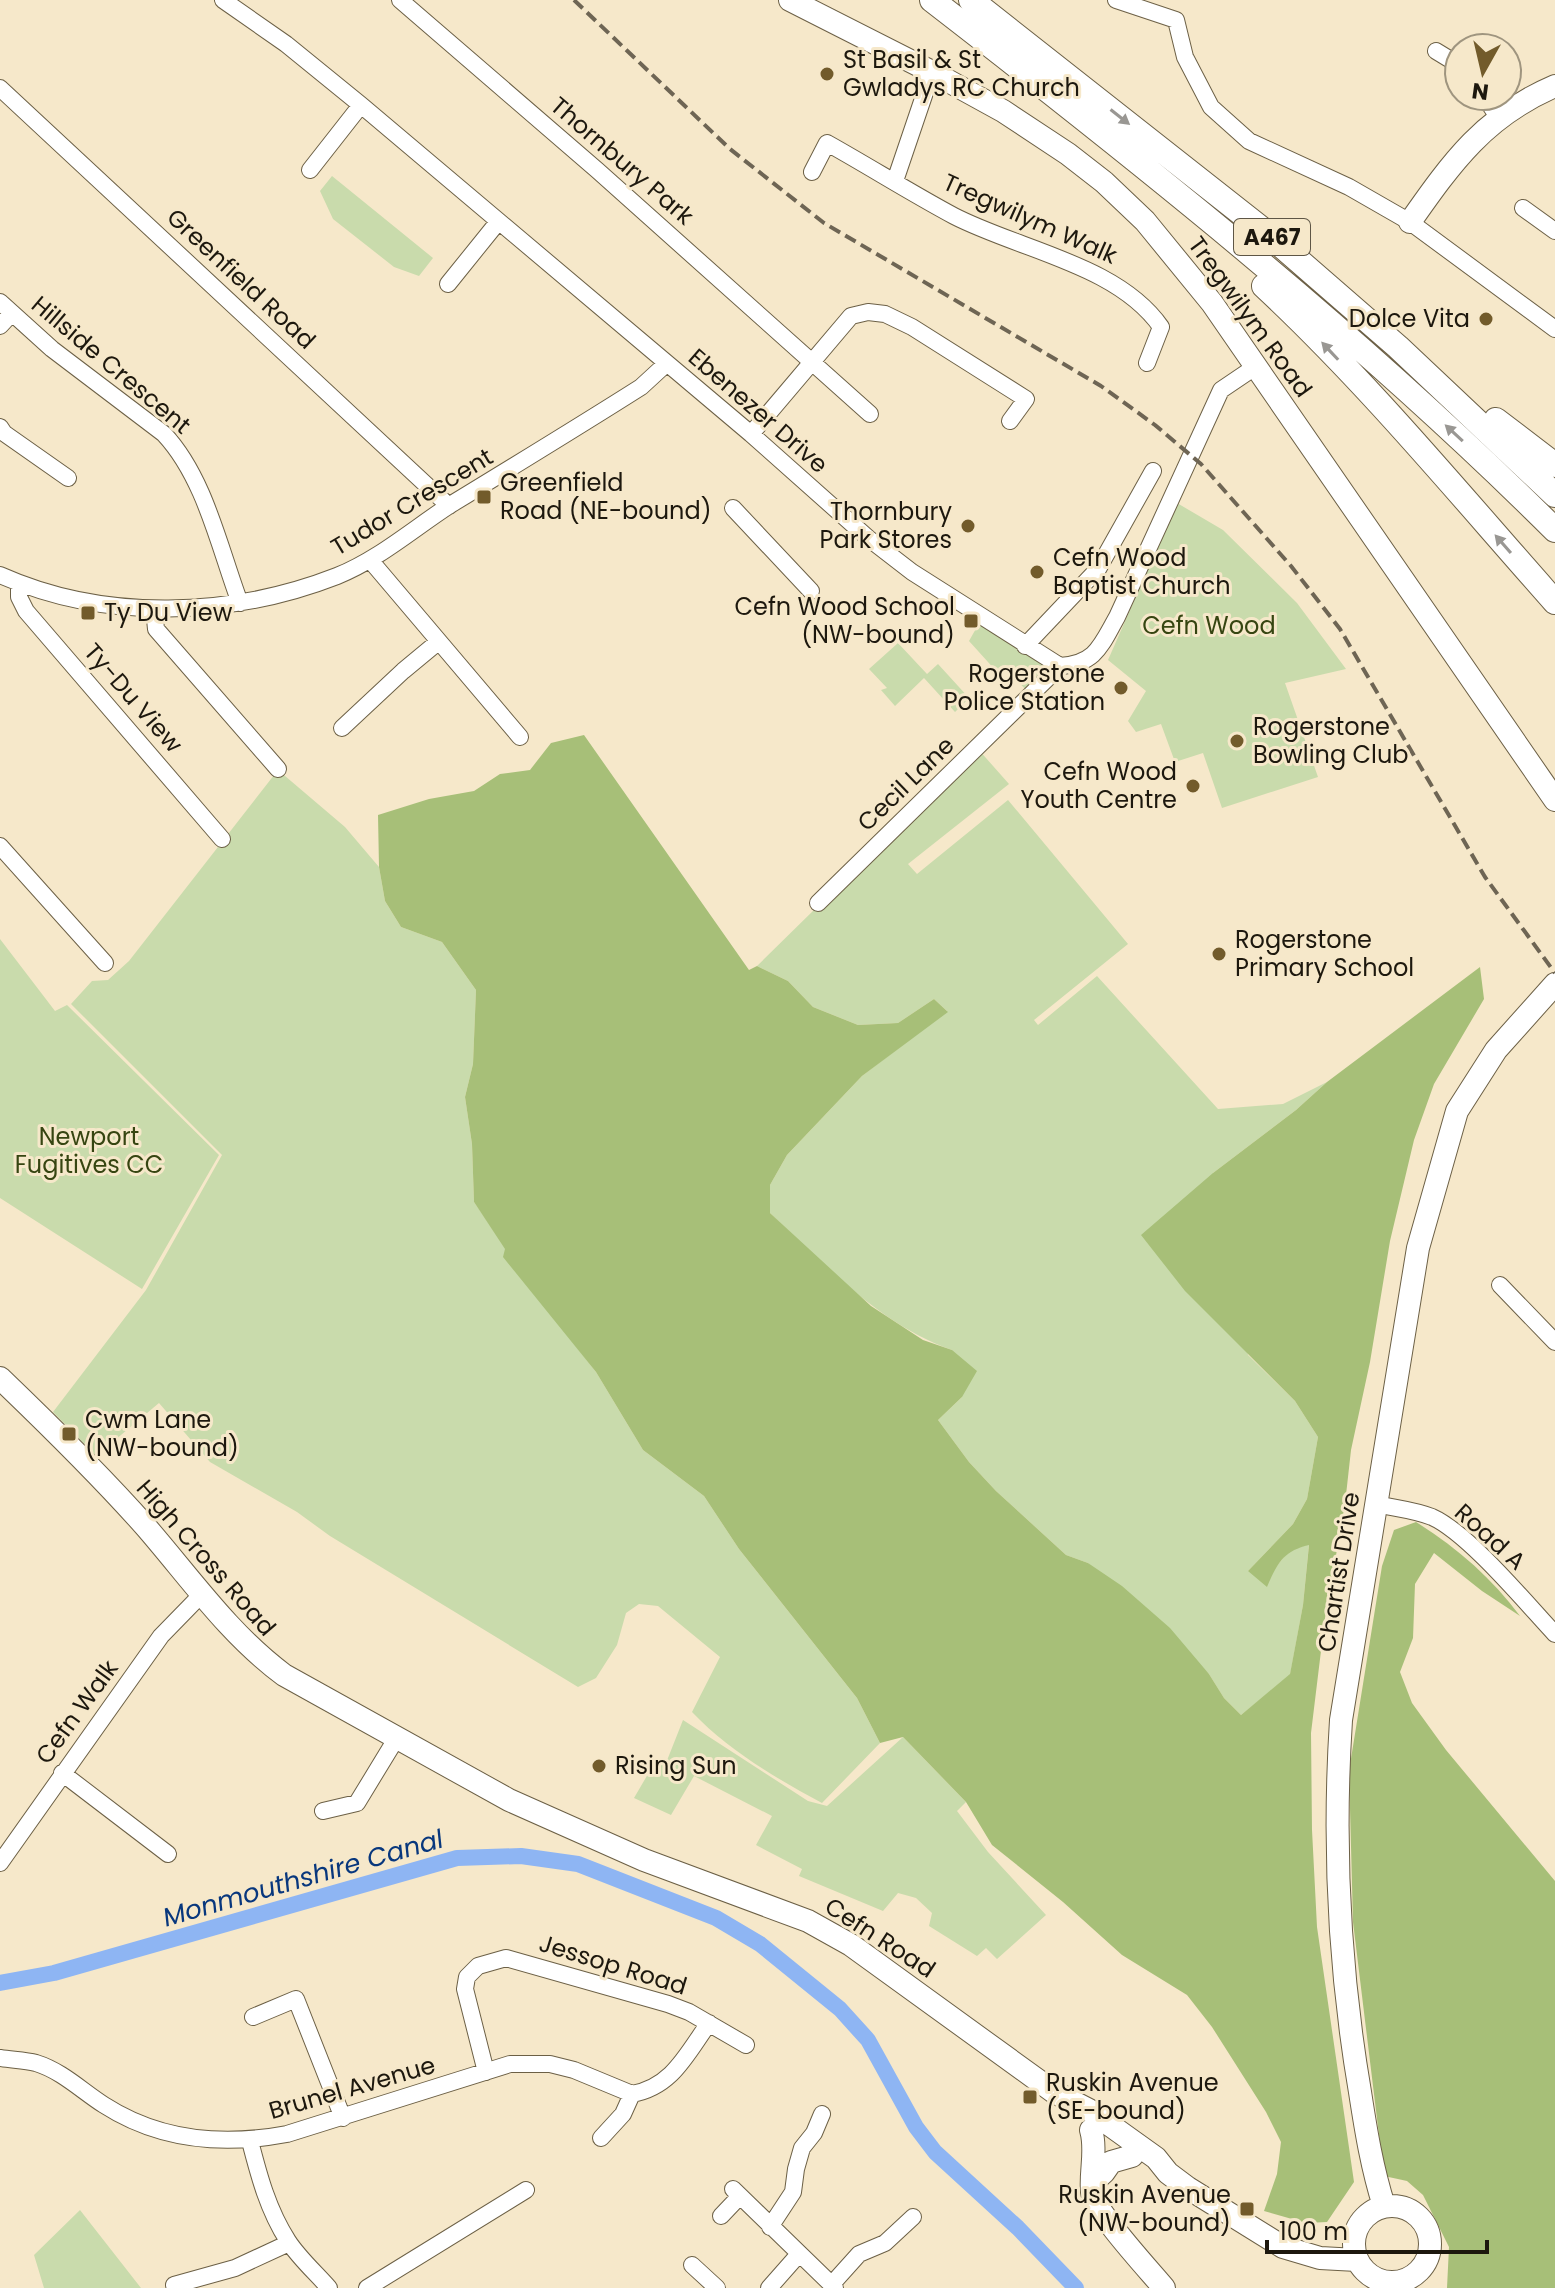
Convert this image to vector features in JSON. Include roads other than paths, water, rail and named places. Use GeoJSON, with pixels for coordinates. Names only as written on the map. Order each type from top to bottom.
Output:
{"type":"FeatureCollection","features":[{"type":"Feature","properties":{"kind":"main road","name":"Tregwilym Road"},"geometry":{"type":"LineString","coordinates":[[790,0],[1003,111],[1068,154],[1104,182],[1145,221],[1212,303],[1553,796]]}},
{"type":"Feature","properties":{"kind":"main road","name":"A467"},"geometry":{"type":"LineString","coordinates":[[932,0],[1180,196],[1377,362],[1555,530]]}},
{"type":"Feature","properties":{"kind":"main road","name":"A467"},"geometry":{"type":"LineString","coordinates":[[971,0],[1268,234],[1398,347],[1555,495]]}},
{"type":"Feature","properties":{"kind":"main road"},"geometry":{"type":"LineString","coordinates":[[1030,77],[1307,327],[1411,438],[1555,602]]}},
{"type":"Feature","properties":{"kind":"main road"},"geometry":{"type":"LineString","coordinates":[[1410,222],[1460,153],[1498,117],[1555,86]]}},
{"type":"Feature","properties":{"kind":"main road"},"geometry":{"type":"LineString","coordinates":[[1268,234],[1555,465]]}},
{"type":"Feature","properties":{"kind":"main road","name":"Chartist Drive"},"geometry":{"type":"LineString","coordinates":[[1384,2206],[1373,2170],[1351,2043],[1341,1937],[1336,1799],[1341,1720],[1418,1248],[1457,1111],[1496,1050],[1552,986]]}},
{"type":"Feature","properties":{"kind":"main road","name":"High Cross Road"},"geometry":{"type":"LineString","coordinates":[[0,1378],[92,1468],[257,1655],[284,1675],[396,1739],[509,1800],[569,1828]]}},
{"type":"Feature","properties":{"kind":"main road","name":"Cefn Road"},"geometry":{"type":"LineString","coordinates":[[569,1828],[644,1860],[808,1921],[851,1945],[1054,2092],[1089,2110],[1135,2151],[1156,2158],[1168,2173],[1231,2216],[1283,2247],[1320,2258],[1357,2260]]}},
{"type":"Feature","properties":{"kind":"main road","name":"Cefn Road"},"geometry":{"type":"LineString","coordinates":[[1054,2092],[1069,2113],[1112,2143]]}},
{"type":"Feature","properties":{"kind":"main road"},"geometry":{"type":"LineString","coordinates":[[1091,2130],[1095,2144],[1091,2167],[1092,2196],[1164,2288]]}},
{"type":"Feature","properties":{"kind":"main road"},"geometry":{"type":"LineString","coordinates":[[1093,2182],[1112,2143],[1118,2140],[1135,2151]]}},
{"type":"Feature","properties":{"kind":"main road"},"geometry":{"type":"LineString","coordinates":[[1093,2182],[1111,2162],[1135,2151]]}},
{"type":"Feature","properties":{"kind":"main road"},"geometry":{"type":"LineString","coordinates":[[1384,2206],[1399,2206],[1417,2214],[1428,2228],[1431,2242],[1427,2261],[1412,2284],[1376,2279],[1357,2260],[1354,2251],[1357,2227],[1370,2211],[1384,2206]]}},
{"type":"Feature","properties":{"kind":"street","name":"Ebenezer Drive"},"geometry":{"type":"LineString","coordinates":[[223,0],[286,44],[361,105],[908,570],[1060,666]]}},
{"type":"Feature","properties":{"kind":"street","name":"Thornbury Park"},"geometry":{"type":"LineString","coordinates":[[400,0],[597,170],[870,414]]}},
{"type":"Feature","properties":{"kind":"street"},"geometry":{"type":"LineString","coordinates":[[1116,0],[1176,20],[1185,57],[1211,107],[1249,141],[1349,187],[1410,222],[1555,329]]}},
{"type":"Feature","properties":{"kind":"street"},"geometry":{"type":"LineString","coordinates":[[1436,51],[1443,55]]}},
{"type":"Feature","properties":{"kind":"street"},"geometry":{"type":"LineString","coordinates":[[812,172],[827,143],[895,181],[932,72]]}},
{"type":"Feature","properties":{"kind":"street","name":"Greenfield Road"},"geometry":{"type":"LineString","coordinates":[[0,88],[449,506]]}},
{"type":"Feature","properties":{"kind":"street"},"geometry":{"type":"LineString","coordinates":[[310,170],[361,105]]}},
{"type":"Feature","properties":{"kind":"street"},"geometry":{"type":"LineString","coordinates":[[1495,112],[1498,117]]}},
{"type":"Feature","properties":{"kind":"street","name":"Tregwilym Walk"},"geometry":{"type":"LineString","coordinates":[[895,181],[956,216],[1111,281],[1137,298],[1161,327],[1147,363]]}},
{"type":"Feature","properties":{"kind":"street"},"geometry":{"type":"LineString","coordinates":[[1523,208],[1555,231]]}},
{"type":"Feature","properties":{"kind":"street"},"geometry":{"type":"LineString","coordinates":[[448,284],[498,222]]}},
{"type":"Feature","properties":{"kind":"street"},"geometry":{"type":"LineString","coordinates":[[0,326],[6,307]]}},
{"type":"Feature","properties":{"kind":"street","name":"Hillside Crescent"},"geometry":{"type":"LineString","coordinates":[[6,307],[52,349],[164,434],[177,448],[201,497],[240,603]]}},
{"type":"Feature","properties":{"kind":"street"},"geometry":{"type":"LineString","coordinates":[[751,434],[851,316],[868,312],[885,314],[912,327],[1026,399],[1010,421]]}},
{"type":"Feature","properties":{"kind":"street","name":"Tudor Crescent"},"geometry":{"type":"LineString","coordinates":[[0,575],[92,603],[154,609],[240,603],[306,586],[370,560],[449,506],[641,387],[666,364]]}},
{"type":"Feature","properties":{"kind":"street"},"geometry":{"type":"LineString","coordinates":[[1060,666],[1087,661],[1098,650],[1117,617],[1221,390],[1255,367]]}},
{"type":"Feature","properties":{"kind":"street"},"geometry":{"type":"LineString","coordinates":[[0,427],[68,478]]}},
{"type":"Feature","properties":{"kind":"street"},"geometry":{"type":"LineString","coordinates":[[1025,646],[1098,569],[1153,471]]}},
{"type":"Feature","properties":{"kind":"street"},"geometry":{"type":"LineString","coordinates":[[733,508],[811,591]]}},
{"type":"Feature","properties":{"kind":"street"},"geometry":{"type":"LineString","coordinates":[[370,560],[520,737]]}},
{"type":"Feature","properties":{"kind":"street","name":"Ty-Du View"},"geometry":{"type":"LineString","coordinates":[[19,583],[19,597],[26,611],[222,839]]}},
{"type":"Feature","properties":{"kind":"street"},"geometry":{"type":"LineString","coordinates":[[154,609],[156,629],[278,769]]}},
{"type":"Feature","properties":{"kind":"street"},"geometry":{"type":"LineString","coordinates":[[342,728],[438,642]]}},
{"type":"Feature","properties":{"kind":"street","name":"Cecil Lane"},"geometry":{"type":"LineString","coordinates":[[818,903],[1060,666]]}},
{"type":"Feature","properties":{"kind":"street"},"geometry":{"type":"LineString","coordinates":[[0,846],[105,963]]}},
{"type":"Feature","properties":{"kind":"street"},"geometry":{"type":"LineString","coordinates":[[1500,1285],[1555,1342]]}},
{"type":"Feature","properties":{"kind":"street","name":"Road A"},"geometry":{"type":"LineString","coordinates":[[1376,1504],[1432,1517],[1454,1532],[1555,1634]]}},
{"type":"Feature","properties":{"kind":"street","name":"Cefn Walk"},"geometry":{"type":"LineString","coordinates":[[0,1863],[161,1636],[201,1595]]}},
{"type":"Feature","properties":{"kind":"street"},"geometry":{"type":"LineString","coordinates":[[323,1811],[357,1803],[396,1739]]}},
{"type":"Feature","properties":{"kind":"street"},"geometry":{"type":"LineString","coordinates":[[62,1773],[168,1854]]}},
{"type":"Feature","properties":{"kind":"street","name":"Jessop Road"},"geometry":{"type":"LineString","coordinates":[[486,2072],[465,1989],[467,1977],[478,1966],[506,1958],[668,2004],[746,2045]]}},
{"type":"Feature","properties":{"kind":"street"},"geometry":{"type":"LineString","coordinates":[[253,2017],[296,1999],[343,2118]]}},
{"type":"Feature","properties":{"kind":"street"},"geometry":{"type":"LineString","coordinates":[[601,2138],[623,2114],[632,2094],[650,2091],[666,2081],[709,2023]]}},
{"type":"Feature","properties":{"kind":"street","name":"Brunel Avenue"},"geometry":{"type":"LineString","coordinates":[[0,2058],[37,2064],[72,2082],[106,2106],[152,2129],[210,2141],[250,2141],[287,2134],[510,2064],[550,2064],[574,2070],[632,2094]]}},
{"type":"Feature","properties":{"kind":"street"},"geometry":{"type":"LineString","coordinates":[[770,2227],[793,2192],[802,2148],[814,2133],[822,2114]]}},
{"type":"Feature","properties":{"kind":"street"},"geometry":{"type":"LineString","coordinates":[[250,2141],[260,2184],[289,2243],[329,2288]]}},
{"type":"Feature","properties":{"kind":"street"},"geometry":{"type":"LineString","coordinates":[[367,2288],[526,2190]]}},
{"type":"Feature","properties":{"kind":"street"},"geometry":{"type":"LineString","coordinates":[[721,2216],[737,2192],[834,2286],[859,2254],[885,2243],[913,2217]]}},
{"type":"Feature","properties":{"kind":"street"},"geometry":{"type":"LineString","coordinates":[[174,2285],[235,2268],[289,2243]]}},
{"type":"Feature","properties":{"kind":"street"},"geometry":{"type":"LineString","coordinates":[[769,2288],[799,2254]]}},
{"type":"Feature","properties":{"kind":"street"},"geometry":{"type":"LineString","coordinates":[[692,2265],[717,2288]]}},
{"type":"Feature","properties":{"kind":"waterway","name":"Monmouthshire Canal"},"geometry":{"type":"LineString","coordinates":[[0,1983],[54,1973],[457,1858],[521,1856],[578,1864],[716,1918],[760,1944],[840,2009],[868,2040],[916,2127],[935,2152],[1018,2228],[1076,2288]]}},
{"type":"Feature","properties":{"kind":"railway"},"geometry":{"type":"LineString","coordinates":[[574,0],[730,149],[824,223],[1101,386],[1155,425],[1201,464],[1291,566],[1340,629],[1485,877],[1555,973]]}},
{"type":"Feature","properties":{"kind":"place","name":"St Basil & St Gwladys RC Church"},"geometry":{"type":"Point","coordinates":[827,74]}},
{"type":"Feature","properties":{"kind":"place","name":"Dolce Vita"},"geometry":{"type":"Point","coordinates":[1486,319]}},
{"type":"Feature","properties":{"kind":"place","name":"Greenfield Road (NE-bound)"},"geometry":{"type":"Point","coordinates":[484,497]}},
{"type":"Feature","properties":{"kind":"place","name":"Thornbury Park Stores"},"geometry":{"type":"Point","coordinates":[968,526]}},
{"type":"Feature","properties":{"kind":"place","name":"Cefn Wood Baptist Church"},"geometry":{"type":"Point","coordinates":[1037,572]}},
{"type":"Feature","properties":{"kind":"place","name":"Ty Du View"},"geometry":{"type":"Point","coordinates":[88,613]}},
{"type":"Feature","properties":{"kind":"place","name":"Cefn Wood School (NW-bound)"},"geometry":{"type":"Point","coordinates":[971,621]}},
{"type":"Feature","properties":{"kind":"place","name":"Rogerstone Police Station"},"geometry":{"type":"Point","coordinates":[1121,688]}},
{"type":"Feature","properties":{"kind":"place","name":"Rogerstone Bowling Club"},"geometry":{"type":"Point","coordinates":[1237,741]}},
{"type":"Feature","properties":{"kind":"place","name":"Cefn Wood Youth Centre"},"geometry":{"type":"Point","coordinates":[1193,786]}},
{"type":"Feature","properties":{"kind":"place","name":"Rogerstone Primary School"},"geometry":{"type":"Point","coordinates":[1219,954]}},
{"type":"Feature","properties":{"kind":"place","name":"Cwm Lane (NW-bound)"},"geometry":{"type":"Point","coordinates":[69,1434]}},
{"type":"Feature","properties":{"kind":"place","name":"Rising Sun"},"geometry":{"type":"Point","coordinates":[599,1766]}},
{"type":"Feature","properties":{"kind":"place","name":"Ruskin Avenue (SE-bound)"},"geometry":{"type":"Point","coordinates":[1030,2097]}},
{"type":"Feature","properties":{"kind":"place","name":"Ruskin Avenue (NW-bound)"},"geometry":{"type":"Point","coordinates":[1247,2209]}},
{"type":"Feature","properties":{"kind":"park label","name":"Cefn Wood"},"geometry":{"type":"Point","coordinates":[1209,626]}},
{"type":"Feature","properties":{"kind":"park label","name":"Newport Fugitives CC"},"geometry":{"type":"Point","coordinates":[89,1151]}}]}
